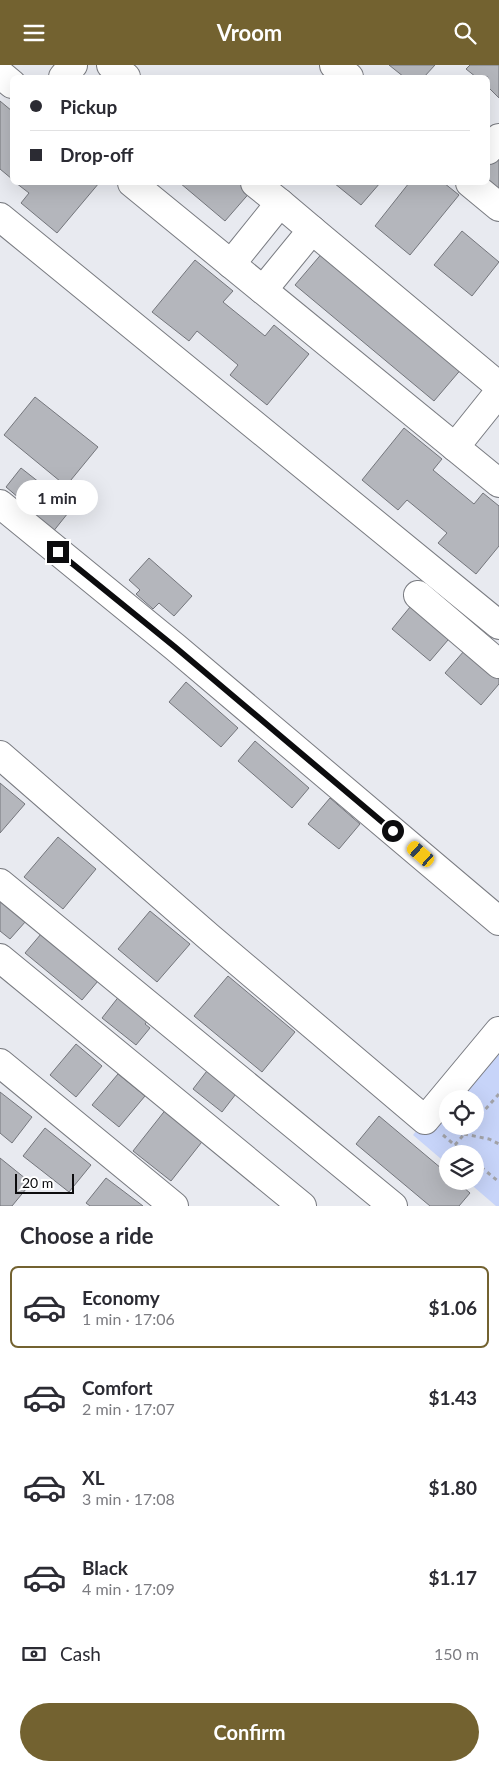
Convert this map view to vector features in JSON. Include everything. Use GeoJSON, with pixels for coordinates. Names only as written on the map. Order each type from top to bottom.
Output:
{"type":"FeatureCollection","features":[{"type":"Feature","properties":{"kind":"street"},"geometry":{"type":"LineString","coordinates":[[65,75],[73,65]]}},
{"type":"Feature","properties":{"kind":"street"},"geometry":{"type":"LineString","coordinates":[[111,65],[124,75]]}},
{"type":"Feature","properties":{"kind":"street"},"geometry":{"type":"LineString","coordinates":[[334,65],[346,75]]}},
{"type":"Feature","properties":{"kind":"street"},"geometry":{"type":"LineString","coordinates":[[0,74],[10,82]]}},
{"type":"Feature","properties":{"kind":"street"},"geometry":{"type":"LineString","coordinates":[[490,149],[499,138]]}},
{"type":"Feature","properties":{"kind":"street"},"geometry":{"type":"LineString","coordinates":[[134,185],[499,483]]}},
{"type":"Feature","properties":{"kind":"street"},"geometry":{"type":"LineString","coordinates":[[258,185],[499,386]]}},
{"type":"Feature","properties":{"kind":"street"},"geometry":{"type":"LineString","coordinates":[[472,185],[499,207]]}},
{"type":"Feature","properties":{"kind":"street"},"geometry":{"type":"LineString","coordinates":[[232,264],[280,203]]}},
{"type":"Feature","properties":{"kind":"street"},"geometry":{"type":"LineString","coordinates":[[0,217],[499,625]]}},
{"type":"Feature","properties":{"kind":"street"},"geometry":{"type":"LineString","coordinates":[[264,291],[312,231]]}},
{"type":"Feature","properties":{"kind":"street"},"geometry":{"type":"LineString","coordinates":[[455,447],[499,392]]}},
{"type":"Feature","properties":{"kind":"street"},"geometry":{"type":"LineString","coordinates":[[0,504],[175,647],[499,921]]}},
{"type":"Feature","properties":{"kind":"street"},"geometry":{"type":"LineString","coordinates":[[418,595],[499,664]]}},
{"type":"Feature","properties":{"kind":"street"},"geometry":{"type":"LineString","coordinates":[[0,755],[208,937],[425,1120],[499,1031]]}},
{"type":"Feature","properties":{"kind":"street"},"geometry":{"type":"LineString","coordinates":[[0,883],[393,1206]]}},
{"type":"Feature","properties":{"kind":"street"},"geometry":{"type":"LineString","coordinates":[[0,958],[302,1206]]}},
{"type":"Feature","properties":{"kind":"street"},"geometry":{"type":"LineString","coordinates":[[0,1063],[174,1206]]}},
{"type":"Feature","properties":{"kind":"path"},"geometry":{"type":"LineString","coordinates":[[484,1111],[499,1094]]}},
{"type":"Feature","properties":{"kind":"path"},"geometry":{"type":"LineString","coordinates":[[425,1120],[455,1145],[463,1135]]}},
{"type":"Feature","properties":{"kind":"path"},"geometry":{"type":"LineString","coordinates":[[469,1135],[489,1139],[499,1144]]}},
{"type":"Feature","properties":{"kind":"path"},"geometry":{"type":"LineString","coordinates":[[484,1170],[499,1182]]}},
{"type":"Feature","properties":{"kind":"shaded area"},"geometry":{"type":"Polygon","coordinates":[[[499,1031],[499,1206],[496,1206],[477,1190],[484,1190],[484,1145],[439,1145],[439,1157],[413,1135],[439,1104],[439,1135],[484,1135],[484,1090],[450,1090],[499,1031]]]}},
{"type":"Feature","properties":{"kind":"building"},"geometry":{"type":"Polygon","coordinates":[[[389,65],[435,65],[426,75],[402,75],[389,65]]]}},
{"type":"Feature","properties":{"kind":"building"},"geometry":{"type":"Polygon","coordinates":[[[470,65],[499,65],[499,98],[490,89],[490,75],[474,75],[466,69],[470,65]]]}},
{"type":"Feature","properties":{"kind":"building"},"geometry":{"type":"Polygon","coordinates":[[[0,101],[10,109],[10,177],[0,169],[0,101]]]}},
{"type":"Feature","properties":{"kind":"building"},"geometry":{"type":"Polygon","coordinates":[[[499,150],[499,195],[490,185],[490,161],[499,150]]]}},
{"type":"Feature","properties":{"kind":"building"},"geometry":{"type":"Polygon","coordinates":[[[19,185],[97,185],[57,233],[21,203],[29,193],[19,185]]]}},
{"type":"Feature","properties":{"kind":"building"},"geometry":{"type":"Polygon","coordinates":[[[182,185],[246,185],[252,190],[225,221],[182,185]]]}},
{"type":"Feature","properties":{"kind":"building"},"geometry":{"type":"Polygon","coordinates":[[[336,185],[378,185],[361,205],[336,185]]]}},
{"type":"Feature","properties":{"kind":"building"},"geometry":{"type":"Polygon","coordinates":[[[407,185],[446,185],[459,195],[410,255],[375,226],[407,185]]]}},
{"type":"Feature","properties":{"kind":"building"},"geometry":{"type":"Polygon","coordinates":[[[462,231],[499,262],[472,296],[434,265],[462,231]]]}},
{"type":"Feature","properties":{"kind":"building"},"geometry":{"type":"Polygon","coordinates":[[[324,251],[463,367],[434,401],[295,285],[324,251]]]}},
{"type":"Feature","properties":{"kind":"building"},"geometry":{"type":"Polygon","coordinates":[[[195,260],[233,291],[223,302],[265,336],[274,325],[309,354],[267,405],[230,375],[238,365],[197,331],[189,341],[152,312],[195,260]]]}},
{"type":"Feature","properties":{"kind":"building"},"geometry":{"type":"Polygon","coordinates":[[[35,397],[98,447],[66,486],[4,435],[35,397]]]}},
{"type":"Feature","properties":{"kind":"building"},"geometry":{"type":"Polygon","coordinates":[[[404,428],[442,459],[433,470],[474,504],[483,493],[499,506],[499,546],[476,574],[438,543],[447,533],[407,500],[398,510],[362,480],[404,428]]]}},
{"type":"Feature","properties":{"kind":"building"},"geometry":{"type":"Polygon","coordinates":[[[21,468],[72,508],[52,533],[15,503],[19,498],[6,487],[21,468]]]}},
{"type":"Feature","properties":{"kind":"building"},"geometry":{"type":"Polygon","coordinates":[[[149,558],[192,596],[174,616],[159,603],[153,609],[136,594],[140,590],[129,580],[149,558]]]}},
{"type":"Feature","properties":{"kind":"building"},"geometry":{"type":"Polygon","coordinates":[[[415,601],[454,633],[430,661],[392,629],[415,601]]]}},
{"type":"Feature","properties":{"kind":"building"},"geometry":{"type":"Polygon","coordinates":[[[470,644],[499,669],[499,684],[481,705],[445,673],[470,644]]]}},
{"type":"Feature","properties":{"kind":"building"},"geometry":{"type":"Polygon","coordinates":[[[186,682],[238,728],[221,747],[169,702],[186,682]]]}},
{"type":"Feature","properties":{"kind":"building"},"geometry":{"type":"Polygon","coordinates":[[[255,741],[309,788],[292,808],[238,761],[255,741]]]}},
{"type":"Feature","properties":{"kind":"building"},"geometry":{"type":"Polygon","coordinates":[[[0,783],[25,804],[0,833],[0,783]]]}},
{"type":"Feature","properties":{"kind":"building"},"geometry":{"type":"Polygon","coordinates":[[[330,798],[360,824],[339,849],[308,824],[330,798]]]}},
{"type":"Feature","properties":{"kind":"building"},"geometry":{"type":"Polygon","coordinates":[[[58,837],[96,869],[63,909],[24,877],[58,837]]]}},
{"type":"Feature","properties":{"kind":"building"},"geometry":{"type":"Polygon","coordinates":[[[0,900],[26,921],[10,939],[0,931],[0,900]]]}},
{"type":"Feature","properties":{"kind":"building"},"geometry":{"type":"Polygon","coordinates":[[[150,911],[190,944],[157,982],[118,949],[150,911]]]}},
{"type":"Feature","properties":{"kind":"building"},"geometry":{"type":"Polygon","coordinates":[[[41,934],[98,981],[82,1000],[25,953],[41,934]]]}},
{"type":"Feature","properties":{"kind":"building"},"geometry":{"type":"Polygon","coordinates":[[[228,976],[295,1032],[262,1072],[194,1016],[228,976]]]}},
{"type":"Feature","properties":{"kind":"building"},"geometry":{"type":"Polygon","coordinates":[[[120,995],[149,1019],[145,1024],[150,1028],[136,1045],[102,1018],[120,995]]]}},
{"type":"Feature","properties":{"kind":"building"},"geometry":{"type":"Polygon","coordinates":[[[76,1044],[102,1066],[76,1097],[50,1075],[76,1044]]]}},
{"type":"Feature","properties":{"kind":"building"},"geometry":{"type":"Polygon","coordinates":[[[210,1067],[239,1090],[222,1112],[193,1089],[210,1067]]]}},
{"type":"Feature","properties":{"kind":"building"},"geometry":{"type":"Polygon","coordinates":[[[118,1074],[145,1096],[119,1127],[92,1105],[118,1074]]]}},
{"type":"Feature","properties":{"kind":"building"},"geometry":{"type":"Polygon","coordinates":[[[0,1092],[32,1117],[12,1143],[0,1133],[0,1092]]]}},
{"type":"Feature","properties":{"kind":"building"},"geometry":{"type":"Polygon","coordinates":[[[167,1108],[205,1138],[171,1181],[133,1151],[167,1108]]]}},
{"type":"Feature","properties":{"kind":"building"},"geometry":{"type":"Polygon","coordinates":[[[379,1116],[439,1166],[439,1190],[466,1190],[470,1193],[459,1206],[430,1206],[356,1144],[379,1116]]]}},
{"type":"Feature","properties":{"kind":"building"},"geometry":{"type":"Polygon","coordinates":[[[45,1128],[91,1165],[69,1192],[23,1156],[45,1128]]]}},
{"type":"Feature","properties":{"kind":"building"},"geometry":{"type":"Polygon","coordinates":[[[0,1158],[31,1183],[12,1206],[0,1206],[0,1158]]]}},
{"type":"Feature","properties":{"kind":"building"},"geometry":{"type":"Polygon","coordinates":[[[106,1178],[143,1206],[90,1206],[86,1203],[106,1178]]]}},
{"type":"Feature","properties":{"kind":"route"},"geometry":{"type":"LineString","coordinates":[[58,552],[175,647],[393,831]]}}]}
